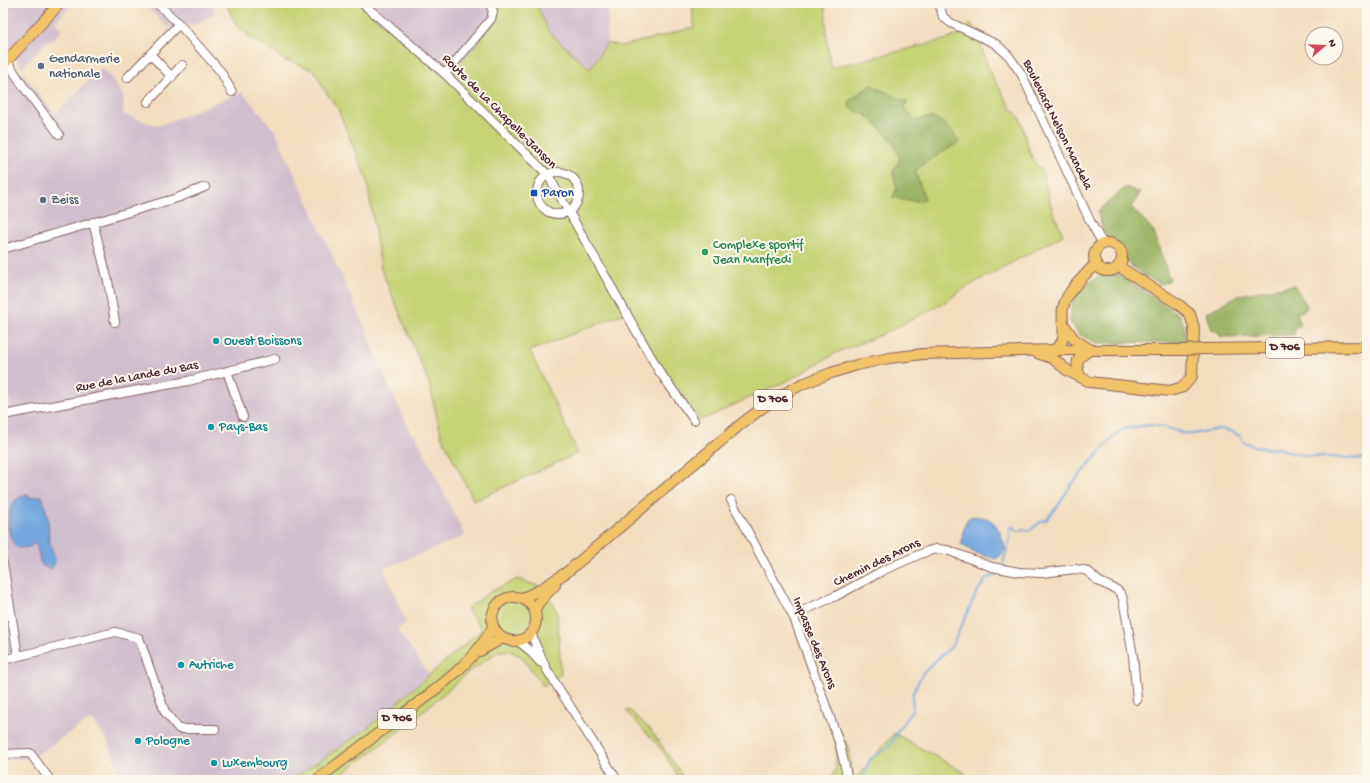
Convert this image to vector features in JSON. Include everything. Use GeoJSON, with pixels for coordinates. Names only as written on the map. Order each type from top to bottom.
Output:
{"type":"FeatureCollection","features":[{"type":"Feature","properties":{"kind":"main road"},"geometry":{"type":"LineString","coordinates":[[4,59],[33,32],[60,3]]}},
{"type":"Feature","properties":{"kind":"main road"},"geometry":{"type":"LineString","coordinates":[[1103,244],[1112,244],[1120,249],[1122,258],[1118,266],[1114,269],[1106,271],[1096,264],[1094,254],[1103,244]]}},
{"type":"Feature","properties":{"kind":"main road"},"geometry":{"type":"LineString","coordinates":[[1053,350],[1059,348],[1062,342],[1064,325],[1063,309],[1067,296],[1096,264]]}},
{"type":"Feature","properties":{"kind":"main road"},"geometry":{"type":"LineString","coordinates":[[1032,351],[1052,358],[1068,371],[1090,382],[1170,391],[1183,387],[1192,376],[1194,328],[1190,314],[1178,304],[1118,266]]}},
{"type":"Feature","properties":{"kind":"main road"},"geometry":{"type":"LineString","coordinates":[[1064,325],[1074,339],[1091,350],[1077,360],[1076,366],[1080,377]]}},
{"type":"Feature","properties":{"kind":"main road","name":"D 706"},"geometry":{"type":"LineString","coordinates":[[535,610],[539,602],[567,572],[741,424],[773,400],[802,384],[857,364],[923,354],[1053,350],[1183,350],[1367,347]]}},
{"type":"Feature","properties":{"kind":"main road","name":"D 706"},"geometry":{"type":"LineString","coordinates":[[522,598],[538,591],[567,572]]}},
{"type":"Feature","properties":{"kind":"main road"},"geometry":{"type":"LineString","coordinates":[[511,597],[522,598],[532,605],[535,610],[536,622],[531,632],[528,636],[518,641],[503,638],[493,626],[492,615],[500,601],[511,597]]}},
{"type":"Feature","properties":{"kind":"main road","name":"D 706"},"geometry":{"type":"LineString","coordinates":[[317,780],[437,688],[474,654],[487,638],[493,626]]}},
{"type":"Feature","properties":{"kind":"main road","name":"D 706"},"geometry":{"type":"LineString","coordinates":[[474,654],[503,638]]}},
{"type":"Feature","properties":{"kind":"street"},"geometry":{"type":"LineString","coordinates":[[156,3],[179,24],[221,72],[232,92]]}},
{"type":"Feature","properties":{"kind":"street","name":"Route de La Chapelle-Janson"},"geometry":{"type":"LineString","coordinates":[[362,3],[445,74],[548,175],[659,371],[694,420]]}},
{"type":"Feature","properties":{"kind":"street"},"geometry":{"type":"LineString","coordinates":[[445,74],[491,19],[493,11],[489,3]]}},
{"type":"Feature","properties":{"kind":"street","name":"Boulevard Nelson Mandela"},"geometry":{"type":"LineString","coordinates":[[939,3],[943,17],[951,23],[996,44],[1009,56],[1022,75],[1103,244]]}},
{"type":"Feature","properties":{"kind":"street"},"geometry":{"type":"LineString","coordinates":[[127,78],[179,24]]}},
{"type":"Feature","properties":{"kind":"street"},"geometry":{"type":"LineString","coordinates":[[150,54],[172,77]]}},
{"type":"Feature","properties":{"kind":"street"},"geometry":{"type":"LineString","coordinates":[[4,59],[59,134]]}},
{"type":"Feature","properties":{"kind":"street"},"geometry":{"type":"LineString","coordinates":[[148,102],[182,65]]}},
{"type":"Feature","properties":{"kind":"street"},"geometry":{"type":"LineString","coordinates":[[554,172],[568,175],[578,186],[578,201],[568,212],[556,214],[549,212],[540,204],[537,198],[537,191],[539,184],[548,175],[554,172]]}},
{"type":"Feature","properties":{"kind":"street"},"geometry":{"type":"LineString","coordinates":[[3,249],[177,198],[205,187]]}},
{"type":"Feature","properties":{"kind":"street"},"geometry":{"type":"LineString","coordinates":[[93,222],[108,281],[115,322]]}},
{"type":"Feature","properties":{"kind":"street","name":"Rue de la Lande du Bas"},"geometry":{"type":"LineString","coordinates":[[3,415],[182,382],[275,359]]}},
{"type":"Feature","properties":{"kind":"street"},"geometry":{"type":"LineString","coordinates":[[227,371],[243,417]]}},
{"type":"Feature","properties":{"kind":"street","name":"Impasse des Arons"},"geometry":{"type":"LineString","coordinates":[[731,500],[794,618],[840,745],[848,780]]}},
{"type":"Feature","properties":{"kind":"street","name":"Chemin des Arons"},"geometry":{"type":"LineString","coordinates":[[794,618],[800,612],[836,596],[884,570],[928,551],[937,549],[947,550],[992,567],[1019,572],[1042,573],[1075,569],[1084,570],[1090,573],[1098,581],[1117,590],[1121,594],[1133,656],[1137,700]]}},
{"type":"Feature","properties":{"kind":"street"},"geometry":{"type":"LineString","coordinates":[[3,563],[18,656]]}},
{"type":"Feature","properties":{"kind":"street"},"geometry":{"type":"LineString","coordinates":[[3,660],[115,632],[139,638],[166,712],[179,729],[215,729]]}},
{"type":"Feature","properties":{"kind":"street"},"geometry":{"type":"LineString","coordinates":[[531,632],[547,670],[617,780]]}},
{"type":"Feature","properties":{"kind":"street"},"geometry":{"type":"LineString","coordinates":[[518,641],[528,649],[547,670]]}},
{"type":"Feature","properties":{"kind":"street"},"geometry":{"type":"LineString","coordinates":[[3,754],[30,753],[50,780]]}},
{"type":"Feature","properties":{"kind":"shaded area"},"geometry":{"type":"Polygon","coordinates":[[[3,3],[74,3],[55,22],[62,30],[51,41],[46,42],[22,68],[3,39],[3,3]]]}},
{"type":"Feature","properties":{"kind":"shaded area"},"geometry":{"type":"Polygon","coordinates":[[[143,3],[214,3],[214,14],[197,24],[168,28],[143,3]]]}},
{"type":"Feature","properties":{"kind":"shaded area"},"geometry":{"type":"Polygon","coordinates":[[[358,3],[499,3],[497,4],[496,20],[447,79],[358,3]]]}},
{"type":"Feature","properties":{"kind":"shaded area"},"geometry":{"type":"Polygon","coordinates":[[[536,3],[608,3],[607,43],[590,70],[549,32],[536,3]]]}},
{"type":"Feature","properties":{"kind":"shaded area"},"geometry":{"type":"Polygon","coordinates":[[[101,68],[115,82],[124,98],[123,114],[158,126],[242,92],[275,131],[368,334],[386,380],[412,435],[415,434],[465,536],[384,568],[406,623],[397,629],[429,674],[364,730],[291,780],[122,780],[108,741],[91,719],[30,759],[3,759],[3,409],[11,407],[3,367],[3,244],[5,244],[3,241],[3,80],[9,74],[22,72],[55,115],[101,68]]]}},
{"type":"Feature","properties":{"kind":"shaded area"},"geometry":{"type":"Polygon","coordinates":[[[3,367],[11,407],[3,409],[3,367]]]}},
{"type":"Feature","properties":{"kind":"green space","name":"Complexe sportif Jean Manfredi"},"geometry":{"type":"Polygon","coordinates":[[[226,3],[358,3],[447,79],[496,20],[497,4],[499,3],[536,3],[549,32],[590,69],[607,43],[621,46],[694,27],[692,3],[825,3],[827,42],[831,68],[948,39],[961,33],[971,23],[978,35],[987,65],[995,81],[1011,108],[1020,118],[1027,144],[1033,160],[1042,171],[1051,206],[1063,235],[963,289],[944,303],[899,326],[838,352],[789,380],[700,420],[656,359],[627,312],[530,351],[578,453],[474,501],[441,435],[429,383],[381,269],[367,180],[338,109],[323,88],[315,71],[290,61],[285,61],[274,52],[248,36],[236,25],[226,3]]]}},
{"type":"Feature","properties":{"kind":"green space"},"geometry":{"type":"Polygon","coordinates":[[[871,85],[907,102],[904,108],[916,121],[923,118],[930,118],[941,121],[960,142],[929,160],[915,171],[925,199],[918,201],[892,198],[897,189],[893,171],[900,159],[893,141],[867,116],[849,107],[850,100],[871,85]]]}},
{"type":"Feature","properties":{"kind":"green space"},"geometry":{"type":"Polygon","coordinates":[[[1126,187],[1140,193],[1131,207],[1153,230],[1170,280],[1162,284],[1145,276],[1125,261],[1121,245],[1107,235],[1101,223],[1098,211],[1126,187]]]}},
{"type":"Feature","properties":{"kind":"green space"},"geometry":{"type":"Polygon","coordinates":[[[1101,275],[1119,275],[1179,315],[1184,324],[1185,342],[1096,343],[1079,334],[1070,322],[1071,307],[1077,295],[1086,285],[1101,275]]]}},
{"type":"Feature","properties":{"kind":"green space"},"geometry":{"type":"Polygon","coordinates":[[[1294,285],[1307,306],[1305,310],[1297,313],[1300,326],[1295,327],[1294,335],[1221,337],[1217,331],[1211,330],[1206,313],[1239,295],[1294,285]]]}},
{"type":"Feature","properties":{"kind":"green space"},"geometry":{"type":"Polygon","coordinates":[[[517,579],[544,588],[557,612],[561,674],[543,686],[522,657],[508,650],[497,652],[469,672],[412,721],[334,780],[291,780],[365,730],[471,639],[482,629],[467,609],[472,603],[474,604],[490,592],[517,579]]]}},
{"type":"Feature","properties":{"kind":"green space"},"geometry":{"type":"Polygon","coordinates":[[[629,710],[650,729],[684,780],[680,780],[662,750],[626,711],[629,710]]]}},
{"type":"Feature","properties":{"kind":"green space"},"geometry":{"type":"Polygon","coordinates":[[[894,733],[965,773],[960,780],[854,780],[894,733]]]}},
{"type":"Feature","properties":{"kind":"green space"},"geometry":{"type":"Polygon","coordinates":[[[847,742],[854,780],[830,780],[836,769],[836,745],[847,742]]]}},
{"type":"Feature","properties":{"kind":"water"},"geometry":{"type":"Polygon","coordinates":[[[28,495],[28,498],[42,496],[48,519],[49,540],[55,561],[52,568],[43,566],[35,544],[29,547],[18,548],[11,538],[8,524],[12,505],[17,499],[28,495]]]}},
{"type":"Feature","properties":{"kind":"water"},"geometry":{"type":"Polygon","coordinates":[[[973,516],[987,518],[998,528],[1005,549],[1001,556],[995,559],[973,552],[962,545],[962,534],[965,524],[968,518],[973,516]]]}},
{"type":"Feature","properties":{"kind":"waterway"},"geometry":{"type":"LineString","coordinates":[[1003,563],[1010,538],[1010,528],[1013,527],[1018,531],[1023,529],[1029,531],[1042,521],[1046,520],[1057,507],[1071,485],[1113,437],[1123,429],[1149,425],[1165,427],[1182,433],[1192,434],[1219,429],[1231,431],[1240,436],[1244,442],[1254,446],[1269,449],[1279,448],[1291,453],[1308,456],[1367,459]]}},
{"type":"Feature","properties":{"kind":"waterway"},"geometry":{"type":"LineString","coordinates":[[860,780],[866,771],[870,759],[889,747],[913,709],[912,695],[922,674],[952,646],[976,594],[986,579],[998,574]]}},
{"type":"Feature","properties":{"kind":"place","name":"Gendarmerie nationale"},"geometry":{"type":"Point","coordinates":[41,66]}},
{"type":"Feature","properties":{"kind":"place","name":"Paron"},"geometry":{"type":"Point","coordinates":[534,193]}},
{"type":"Feature","properties":{"kind":"place","name":"Zeiss"},"geometry":{"type":"Point","coordinates":[43,200]}},
{"type":"Feature","properties":{"kind":"place","name":"Complexe sportif Jean Manfredi"},"geometry":{"type":"Point","coordinates":[705,252]}},
{"type":"Feature","properties":{"kind":"place","name":"Ouest Boissons"},"geometry":{"type":"Point","coordinates":[216,341]}},
{"type":"Feature","properties":{"kind":"place","name":"Pays-Bas"},"geometry":{"type":"Point","coordinates":[211,427]}},
{"type":"Feature","properties":{"kind":"place","name":"Autriche"},"geometry":{"type":"Point","coordinates":[181,665]}},
{"type":"Feature","properties":{"kind":"place","name":"Pologne"},"geometry":{"type":"Point","coordinates":[138,741]}},
{"type":"Feature","properties":{"kind":"place","name":"Luxembourg"},"geometry":{"type":"Point","coordinates":[214,763]}}]}
